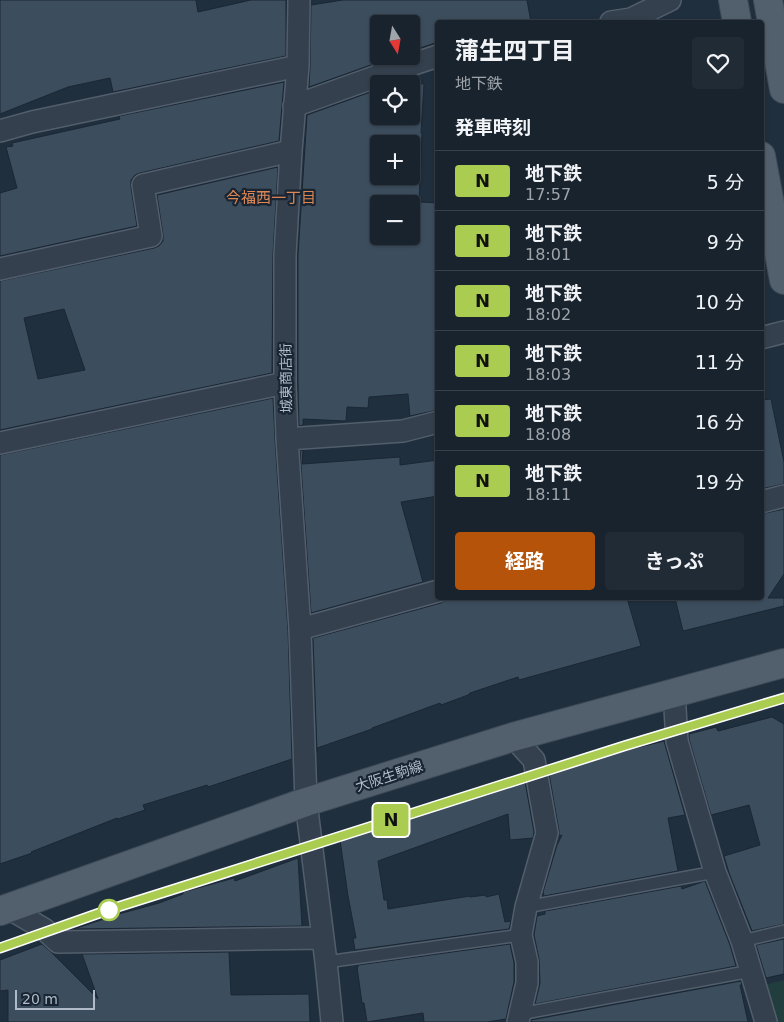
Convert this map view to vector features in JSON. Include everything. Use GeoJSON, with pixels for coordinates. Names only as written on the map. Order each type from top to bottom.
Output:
{"type":"FeatureCollection","features":[{"type":"Feature","properties":{"kind":"main road"},"geometry":{"type":"LineString","coordinates":[[733,0],[737,20]]}},
{"type":"Feature","properties":{"kind":"main road"},"geometry":{"type":"LineString","coordinates":[[768,0],[784,89]]}},
{"type":"Feature","properties":{"kind":"main road"},"geometry":{"type":"LineString","coordinates":[[764,187],[766,208],[784,280]]}},
{"type":"Feature","properties":{"kind":"main road","name":"大阪生駒線"},"geometry":{"type":"LineString","coordinates":[[4,910],[306,802],[513,737],[784,663]]}},
{"type":"Feature","properties":{"kind":"street","name":"城東商店街"},"geometry":{"type":"LineString","coordinates":[[299,0],[298,66],[291,151],[286,255],[285,382],[300,629],[306,802],[332,1022]]}},
{"type":"Feature","properties":{"kind":"street"},"geometry":{"type":"LineString","coordinates":[[631,20],[670,0]]}},
{"type":"Feature","properties":{"kind":"street"},"geometry":{"type":"LineString","coordinates":[[294,106],[435,57]]}},
{"type":"Feature","properties":{"kind":"street"},"geometry":{"type":"LineString","coordinates":[[0,131],[32,122],[298,66]]}},
{"type":"Feature","properties":{"kind":"street"},"geometry":{"type":"LineString","coordinates":[[0,269],[151,236],[143,185],[291,151]]}},
{"type":"Feature","properties":{"kind":"street"},"geometry":{"type":"LineString","coordinates":[[764,337],[784,332]]}},
{"type":"Feature","properties":{"kind":"street"},"geometry":{"type":"LineString","coordinates":[[0,443],[285,382]]}},
{"type":"Feature","properties":{"kind":"street"},"geometry":{"type":"LineString","coordinates":[[287,439],[403,431],[435,423]]}},
{"type":"Feature","properties":{"kind":"street"},"geometry":{"type":"LineString","coordinates":[[764,501],[784,496]]}},
{"type":"Feature","properties":{"kind":"street"},"geometry":{"type":"LineString","coordinates":[[300,629],[435,592]]}},
{"type":"Feature","properties":{"kind":"street"},"geometry":{"type":"LineString","coordinates":[[674,692],[677,740],[715,872],[742,941],[766,1022]]}},
{"type":"Feature","properties":{"kind":"street"},"geometry":{"type":"LineString","coordinates":[[513,737],[534,760],[546,833],[526,907],[521,935],[527,962],[527,983],[519,1018]]}},
{"type":"Feature","properties":{"kind":"street"},"geometry":{"type":"LineString","coordinates":[[4,910],[44,930],[58,942],[323,938]]}},
{"type":"Feature","properties":{"kind":"lane"},"geometry":{"type":"LineString","coordinates":[[526,907],[715,872]]}},
{"type":"Feature","properties":{"kind":"lane"},"geometry":{"type":"LineString","coordinates":[[742,941],[784,930]]}},
{"type":"Feature","properties":{"kind":"lane"},"geometry":{"type":"LineString","coordinates":[[326,962],[521,935]]}},
{"type":"Feature","properties":{"kind":"lane"},"geometry":{"type":"LineString","coordinates":[[519,1018],[751,971]]}},
{"type":"Feature","properties":{"kind":"green space"},"geometry":{"type":"Polygon","coordinates":[[[784,980],[784,1022],[775,1022],[760,986],[784,980]]]}},
{"type":"Feature","properties":{"kind":"building"},"geometry":{"type":"Polygon","coordinates":[[[0,0],[196,0],[198,12],[251,0],[286,0],[286,56],[113,92],[110,78],[68,87],[0,114],[0,0]]]}},
{"type":"Feature","properties":{"kind":"building"},"geometry":{"type":"Polygon","coordinates":[[[343,0],[527,0],[531,20],[435,20],[435,43],[420,48],[420,15],[370,15],[371,65],[309,87],[311,5],[343,0]]]}},
{"type":"Feature","properties":{"kind":"building"},"geometry":{"type":"Polygon","coordinates":[[[284,82],[279,141],[135,175],[131,180],[131,187],[137,226],[0,256],[0,193],[17,188],[6,147],[13,146],[12,143],[120,119],[119,116],[284,82]]]}},
{"type":"Feature","properties":{"kind":"building"},"geometry":{"type":"Polygon","coordinates":[[[420,84],[424,84],[420,179],[420,135],[370,135],[370,185],[420,185],[419,195],[370,195],[370,245],[420,245],[420,202],[435,203],[435,411],[410,416],[408,394],[369,397],[368,408],[347,407],[346,421],[303,419],[303,425],[299,426],[298,255],[307,115],[370,92],[370,125],[420,125],[420,84]]]}},
{"type":"Feature","properties":{"kind":"building"},"geometry":{"type":"Polygon","coordinates":[[[278,167],[273,254],[272,373],[0,430],[0,281],[159,246],[163,241],[163,235],[157,195],[278,167]],[[64,309],[24,318],[38,379],[85,370],[64,309]]]}},
{"type":"Feature","properties":{"kind":"building"},"geometry":{"type":"Polygon","coordinates":[[[273,398],[288,630],[292,759],[208,787],[207,785],[143,805],[145,810],[117,818],[0,864],[0,455],[273,398]]]}},
{"type":"Feature","properties":{"kind":"building"},"geometry":{"type":"Polygon","coordinates":[[[771,399],[784,462],[784,484],[764,488],[764,400],[771,399]]]}},
{"type":"Feature","properties":{"kind":"building"},"geometry":{"type":"Polygon","coordinates":[[[303,450],[302,464],[400,457],[400,465],[435,460],[435,496],[401,502],[423,582],[311,613],[300,451],[303,450]]]}},
{"type":"Feature","properties":{"kind":"building"},"geometry":{"type":"Polygon","coordinates":[[[784,509],[784,574],[768,598],[784,598],[784,606],[683,631],[675,600],[764,600],[764,513],[784,509]]]}},
{"type":"Feature","properties":{"kind":"building"},"geometry":{"type":"Polygon","coordinates":[[[446,600],[628,600],[641,646],[519,680],[518,677],[317,748],[317,752],[313,638],[441,603],[446,600]]]}},
{"type":"Feature","properties":{"kind":"building"},"geometry":{"type":"Polygon","coordinates":[[[772,717],[784,724],[784,924],[752,931],[724,856],[760,845],[749,805],[711,815],[689,734],[716,727],[718,731],[772,717]]]}},
{"type":"Feature","properties":{"kind":"building"},"geometry":{"type":"Polygon","coordinates":[[[664,741],[685,815],[668,818],[678,871],[544,896],[543,892],[557,845],[562,835],[559,836],[549,765],[607,755],[664,741]]]}},
{"type":"Feature","properties":{"kind":"building"},"geometry":{"type":"Polygon","coordinates":[[[524,776],[534,832],[533,838],[510,840],[508,814],[378,861],[384,900],[387,900],[388,909],[470,896],[486,895],[486,897],[499,894],[505,922],[511,921],[509,929],[355,950],[353,938],[356,938],[340,840],[524,776]]]}},
{"type":"Feature","properties":{"kind":"building"},"geometry":{"type":"Polygon","coordinates":[[[298,858],[302,926],[74,929],[159,903],[183,894],[183,892],[234,878],[235,881],[298,858]]]}},
{"type":"Feature","properties":{"kind":"building"},"geometry":{"type":"Polygon","coordinates":[[[705,881],[730,945],[736,966],[535,1004],[540,983],[539,959],[534,935],[537,916],[545,914],[545,911],[681,886],[682,889],[705,881]]]}},
{"type":"Feature","properties":{"kind":"building"},"geometry":{"type":"Polygon","coordinates":[[[784,939],[784,974],[766,978],[756,945],[784,939]]]}},
{"type":"Feature","properties":{"kind":"building"},"geometry":{"type":"Polygon","coordinates":[[[42,944],[98,999],[82,954],[229,952],[231,995],[309,994],[310,1022],[8,1022],[8,990],[0,991],[0,960],[42,944]]]}},
{"type":"Feature","properties":{"kind":"building"},"geometry":{"type":"Polygon","coordinates":[[[510,944],[514,963],[514,982],[506,1019],[487,1022],[424,1022],[423,1013],[367,1022],[364,1003],[362,1003],[358,965],[510,944]]]}},
{"type":"Feature","properties":{"kind":"building"},"geometry":{"type":"Polygon","coordinates":[[[741,981],[742,985],[740,985],[748,1022],[531,1022],[531,1020],[741,981]]]}},
{"type":"Feature","properties":{"kind":"metro line","name":"N"},"geometry":{"type":"LineString","coordinates":[[0,948],[108,910],[624,746],[784,698]]}},
{"type":"Feature","properties":{"kind":"district","name":"今福西一丁目"},"geometry":{"type":"Point","coordinates":[271,198]}}]}
